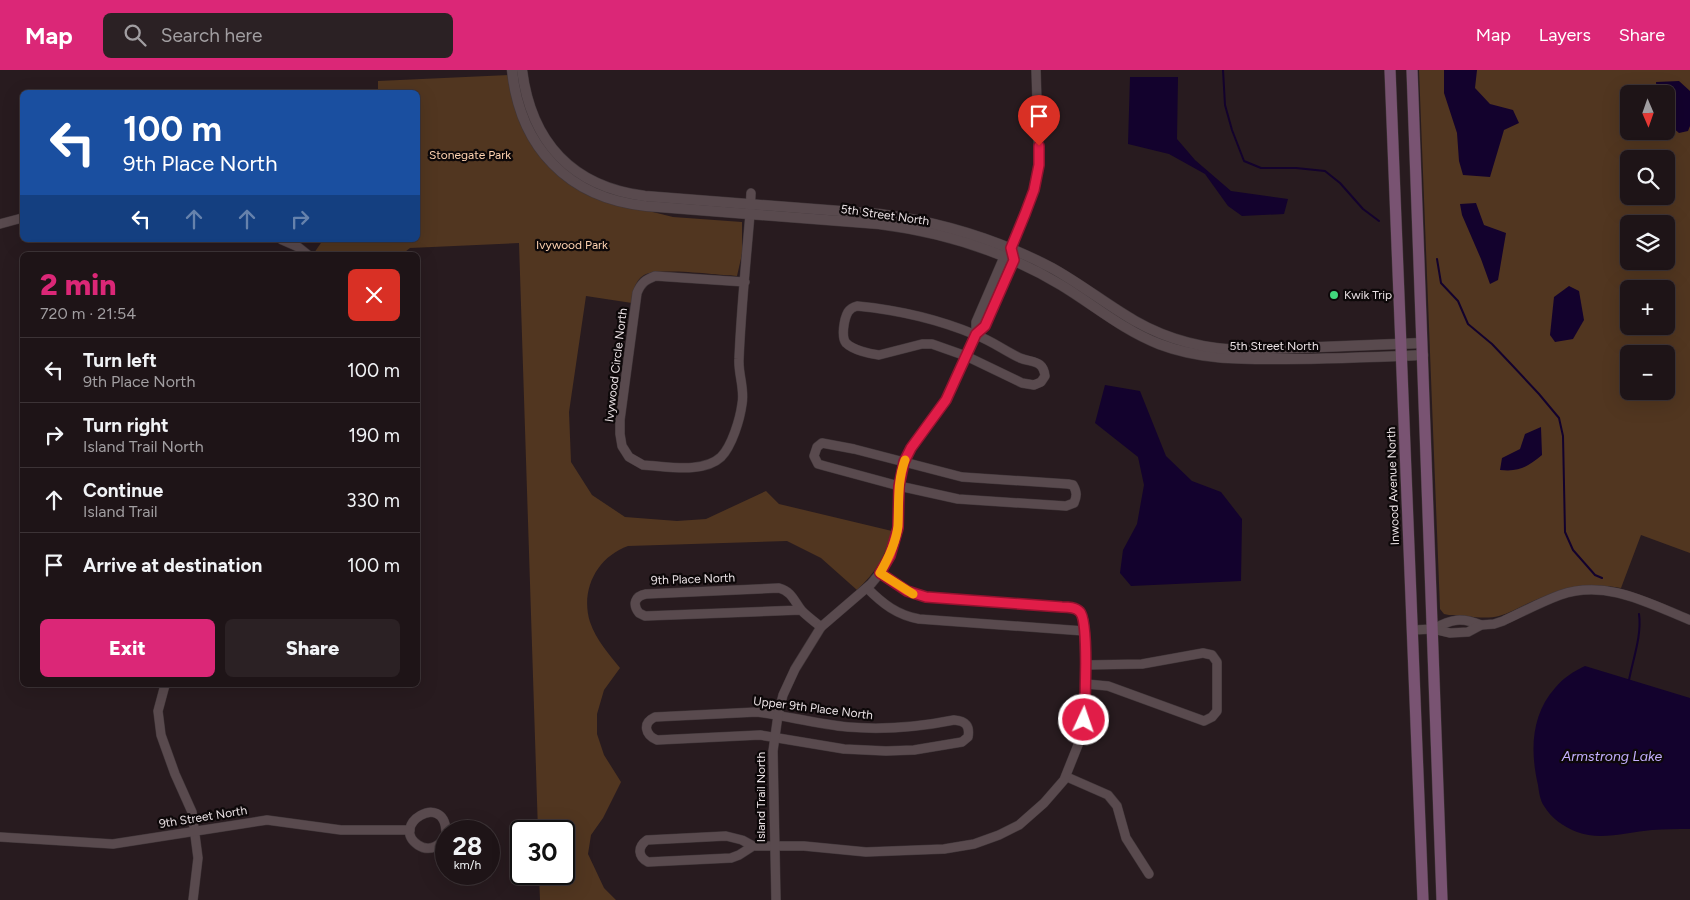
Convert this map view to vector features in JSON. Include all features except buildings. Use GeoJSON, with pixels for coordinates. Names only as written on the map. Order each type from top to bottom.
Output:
{"type":"FeatureCollection","features":[{"type":"Feature","properties":{"kind":"main road","name":"Inwood Avenue North"},"geometry":{"type":"LineString","coordinates":[[1390,70],[1422,900]]}},
{"type":"Feature","properties":{"kind":"main road"},"geometry":{"type":"LineString","coordinates":[[1412,70],[1442,900]]}},
{"type":"Feature","properties":{"kind":"street","name":"5th Street North"},"geometry":{"type":"LineString","coordinates":[[512,70],[520,111],[533,140],[548,159],[567,177],[602,197],[628,204],[872,213],[912,219],[961,230],[1010,255],[1061,285],[1140,336],[1189,353],[1232,360],[1423,355]]}},
{"type":"Feature","properties":{"kind":"street","name":"5th Street North"},"geometry":{"type":"LineString","coordinates":[[522,70],[529,108],[542,134],[561,158],[586,178],[608,188],[632,194],[750,209]]}},
{"type":"Feature","properties":{"kind":"street","name":"Island Trail North"},"geometry":{"type":"LineString","coordinates":[[776,900],[772,760],[778,715],[783,695],[806,648],[821,627],[867,588],[880,573],[890,556],[898,528],[899,486],[904,462],[911,448],[946,400],[976,334],[985,326],[1034,190],[1039,165],[1036,70]]}},
{"type":"Feature","properties":{"kind":"street","name":"Ivywood Circle North"},"geometry":{"type":"LineString","coordinates":[[745,282],[655,276],[646,280],[640,286],[637,293],[620,420],[622,446],[629,457],[636,462],[643,465],[697,468],[707,465],[720,457],[728,447],[739,419],[742,403],[739,362],[745,282],[751,193]]}},
{"type":"Feature","properties":{"kind":"street"},"geometry":{"type":"LineString","coordinates":[[0,224],[20,219]]}},
{"type":"Feature","properties":{"kind":"street"},"geometry":{"type":"LineString","coordinates":[[287,242],[304,252]]}},
{"type":"Feature","properties":{"kind":"street","name":"5th Street North"},"geometry":{"type":"LineString","coordinates":[[1010,255],[1068,277],[1139,323],[1163,335],[1191,344],[1241,350],[1422,343]]}},
{"type":"Feature","properties":{"kind":"street"},"geometry":{"type":"LineString","coordinates":[[857,306],[914,315],[976,334],[1021,358],[1038,363],[1044,369],[1045,376],[1041,382],[1034,385],[1022,383],[1012,380],[966,356],[932,344],[922,344],[879,355],[872,354],[850,346],[845,341],[843,337],[846,316],[852,308],[857,306]]}},
{"type":"Feature","properties":{"kind":"street"},"geometry":{"type":"LineString","coordinates":[[826,443],[968,478],[1068,484],[1073,485],[1077,496],[1074,503],[1066,506],[958,499],[899,486],[818,464],[814,456],[815,451],[817,447],[826,443]]}},
{"type":"Feature","properties":{"kind":"street"},"geometry":{"type":"LineString","coordinates":[[753,846],[738,855],[721,859],[648,862],[641,857],[640,852],[643,843],[652,840],[726,836],[742,840],[753,846],[804,846],[866,852],[944,849],[974,844],[999,836],[1019,824],[1044,803],[1067,777],[1084,720],[1086,665],[1084,631],[1080,612],[1074,608],[926,597],[907,591],[880,573]]}},
{"type":"Feature","properties":{"kind":"street","name":"9th Place North"},"geometry":{"type":"LineString","coordinates":[[801,610],[645,616],[638,613],[635,605],[636,599],[640,595],[646,594],[779,588],[796,600],[801,610],[821,627]]}},
{"type":"Feature","properties":{"kind":"street"},"geometry":{"type":"LineString","coordinates":[[867,588],[882,603],[907,617],[1084,631]]}},
{"type":"Feature","properties":{"kind":"street"},"geometry":{"type":"LineString","coordinates":[[1412,630],[1433,629],[1450,620],[1468,620],[1481,626],[1494,624],[1561,594],[1587,590],[1606,590],[1627,594],[1690,620]]}},
{"type":"Feature","properties":{"kind":"street"},"geometry":{"type":"LineString","coordinates":[[1086,665],[1142,664],[1203,653],[1212,655],[1217,662],[1217,711],[1212,717],[1204,721],[1108,686],[1086,684]]}},
{"type":"Feature","properties":{"kind":"street"},"geometry":{"type":"LineString","coordinates":[[164,687],[158,711],[161,735],[175,774],[192,812],[198,858],[193,900]]}},
{"type":"Feature","properties":{"kind":"street","name":"Upper 9th Place North"},"geometry":{"type":"LineString","coordinates":[[746,712],[778,715],[824,724],[871,728],[916,727],[960,720],[967,724],[969,730],[968,737],[962,742],[914,750],[844,749],[775,737],[760,735],[657,740],[650,737],[646,731],[646,724],[654,716],[746,712]]}},
{"type":"Feature","properties":{"kind":"street"},"geometry":{"type":"LineString","coordinates":[[1067,777],[1108,795],[1117,806],[1129,845],[1148,874]]}},
{"type":"Feature","properties":{"kind":"street"},"geometry":{"type":"LineString","coordinates":[[435,846],[423,848],[414,841],[410,830],[411,825],[417,816],[427,812],[438,815],[443,820]]}},
{"type":"Feature","properties":{"kind":"street","name":"9th Street North"},"geometry":{"type":"LineString","coordinates":[[0,837],[113,844],[267,820],[341,830],[410,830]]}},
{"type":"Feature","properties":{"kind":"green space"},"geometry":{"type":"Polygon","coordinates":[[[1419,70],[1690,70],[1690,553],[1641,535],[1621,588],[1586,586],[1564,590],[1542,597],[1503,615],[1493,617],[1444,614],[1440,609],[1419,70]]]}},
{"type":"Feature","properties":{"kind":"green space","name":"Ivywood Park"},"geometry":{"type":"Polygon","coordinates":[[[509,75],[516,112],[523,128],[596,198],[673,217],[742,222],[742,254],[737,276],[675,272],[651,273],[644,275],[638,280],[632,303],[586,296],[569,412],[571,462],[592,495],[625,517],[677,521],[706,519],[766,491],[779,504],[892,531],[887,548],[879,563],[857,590],[821,558],[787,541],[628,546],[617,551],[600,566],[589,587],[587,610],[596,635],[620,668],[604,690],[597,714],[597,734],[604,755],[621,782],[603,818],[591,835],[588,854],[604,888],[616,900],[540,900],[539,885],[575,885],[575,820],[538,820],[519,243],[410,248],[405,252],[315,252],[322,242],[420,242],[420,90],[378,90],[378,81],[509,75]]]}},
{"type":"Feature","properties":{"kind":"water"},"geometry":{"type":"Polygon","coordinates":[[[1444,70],[1477,70],[1475,88],[1490,104],[1513,110],[1519,123],[1504,130],[1490,177],[1463,175],[1459,161],[1457,133],[1444,93],[1444,70]]]}},
{"type":"Feature","properties":{"kind":"water"},"geometry":{"type":"Polygon","coordinates":[[[1130,77],[1178,77],[1177,139],[1195,160],[1231,191],[1288,199],[1284,214],[1242,216],[1228,206],[1205,174],[1169,154],[1128,144],[1130,77]]]}},
{"type":"Feature","properties":{"kind":"water"},"geometry":{"type":"Polygon","coordinates":[[[1679,81],[1690,91],[1690,126],[1688,131],[1679,133],[1675,130],[1675,85],[1656,85],[1656,82],[1679,81]]]}},
{"type":"Feature","properties":{"kind":"water"},"geometry":{"type":"Polygon","coordinates":[[[1476,203],[1484,225],[1506,233],[1498,280],[1490,284],[1462,215],[1460,204],[1476,203]]]}},
{"type":"Feature","properties":{"kind":"water"},"geometry":{"type":"Polygon","coordinates":[[[1569,286],[1579,291],[1584,320],[1573,339],[1555,342],[1550,335],[1554,297],[1569,286]]]}},
{"type":"Feature","properties":{"kind":"water"},"geometry":{"type":"Polygon","coordinates":[[[1105,385],[1140,391],[1166,456],[1192,481],[1221,492],[1242,519],[1241,581],[1131,586],[1120,573],[1123,550],[1137,524],[1144,485],[1138,457],[1095,423],[1105,385]]]}},
{"type":"Feature","properties":{"kind":"water"},"geometry":{"type":"Polygon","coordinates":[[[1541,427],[1542,455],[1523,468],[1500,470],[1502,458],[1520,449],[1525,434],[1541,427]]]}},
{"type":"Feature","properties":{"kind":"water","name":"Armstrong Lake"},"geometry":{"type":"Polygon","coordinates":[[[1585,666],[1690,698],[1690,829],[1652,830],[1605,836],[1586,835],[1563,825],[1544,806],[1539,793],[1535,772],[1534,734],[1537,722],[1541,710],[1555,688],[1569,675],[1585,666]]]}},
{"type":"Feature","properties":{"kind":"waterway"},"geometry":{"type":"LineString","coordinates":[[1223,70],[1225,105],[1244,161],[1261,168],[1296,168],[1325,171],[1340,183],[1363,209],[1379,221]]}},
{"type":"Feature","properties":{"kind":"waterway"},"geometry":{"type":"LineString","coordinates":[[1437,259],[1441,283],[1458,301],[1468,324],[1492,344],[1559,418],[1563,436],[1565,532],[1573,550],[1595,575],[1602,578]]}},
{"type":"Feature","properties":{"kind":"waterway"},"geometry":{"type":"LineString","coordinates":[[1629,680],[1638,639],[1639,614]]}},
{"type":"Feature","properties":{"kind":"slow traffic"},"geometry":{"type":"LineString","coordinates":[[905,460],[899,486],[898,528],[890,556],[880,573],[913,594]]}},
{"type":"Feature","properties":{"kind":"place","name":"Kwik Trip"},"geometry":{"type":"Point","coordinates":[1334,295]}},
{"type":"Feature","properties":{"kind":"route"},"geometry":{"type":"LineString","coordinates":[[1039,146],[1039,165],[1034,190],[1011,248],[1014,260],[985,326],[976,334],[946,400],[911,448],[904,462],[899,486],[898,528],[890,556],[880,573],[907,591],[926,597],[1074,608],[1080,612],[1084,621],[1086,665],[1084,720]]}},
{"type":"Feature","properties":{"kind":"park label","name":"Stonegate Park"},"geometry":{"type":"Point","coordinates":[470,155]}}]}
